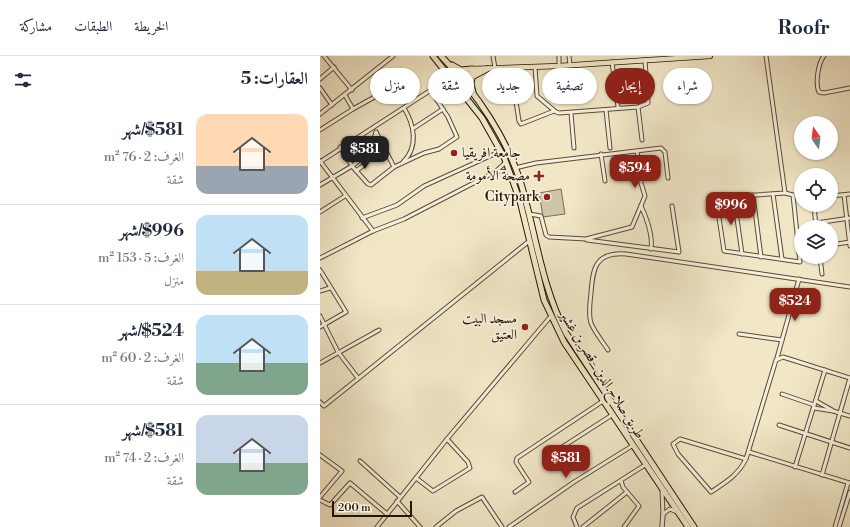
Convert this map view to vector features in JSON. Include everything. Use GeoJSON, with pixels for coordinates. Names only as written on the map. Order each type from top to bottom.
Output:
{"type":"FeatureCollection","features":[{"type":"Feature","properties":{"kind":"highway","name":"طريق صلاح الدين -قصر بن غشير"},"geometry":{"type":"LineString","coordinates":[[433,56],[442,68]]}},
{"type":"Feature","properties":{"kind":"highway"},"geometry":{"type":"LineString","coordinates":[[441,56],[451,68]]}},
{"type":"Feature","properties":{"kind":"highway"},"geometry":{"type":"LineString","coordinates":[[445,61],[456,68]]}},
{"type":"Feature","properties":{"kind":"highway"},"geometry":{"type":"LineString","coordinates":[[482,71],[475,74],[472,78],[471,85],[475,99],[497,130],[515,168],[542,273],[554,309],[573,344],[694,527]]}},
{"type":"Feature","properties":{"kind":"highway","name":"طريق صلاح الدين -قصر بن غشير"},"geometry":{"type":"LineString","coordinates":[[471,104],[482,118],[501,151],[510,172],[520,202],[528,242],[541,290],[551,316],[564,342],[632,446],[688,527]]}},
{"type":"Feature","properties":{"kind":"highway"},"geometry":{"type":"LineString","coordinates":[[599,396],[605,392]]}},
{"type":"Feature","properties":{"kind":"main road"},"geometry":{"type":"LineString","coordinates":[[495,68],[559,66],[710,56]]}},
{"type":"Feature","properties":{"kind":"street"},"geometry":{"type":"LineString","coordinates":[[324,56],[352,90]]}},
{"type":"Feature","properties":{"kind":"street"},"geometry":{"type":"LineString","coordinates":[[320,114],[345,96],[393,56]]}},
{"type":"Feature","properties":{"kind":"street"},"geometry":{"type":"LineString","coordinates":[[493,56],[495,68]]}},
{"type":"Feature","properties":{"kind":"street"},"geometry":{"type":"LineString","coordinates":[[559,56],[559,66]]}},
{"type":"Feature","properties":{"kind":"street"},"geometry":{"type":"LineString","coordinates":[[569,56],[570,65]]}},
{"type":"Feature","properties":{"kind":"street"},"geometry":{"type":"LineString","coordinates":[[766,56],[785,193]]}},
{"type":"Feature","properties":{"kind":"street"},"geometry":{"type":"LineString","coordinates":[[824,56],[820,62],[816,81],[819,92],[824,93],[850,88]]}},
{"type":"Feature","properties":{"kind":"street"},"geometry":{"type":"LineString","coordinates":[[534,67],[536,95],[554,111],[571,113],[646,105],[649,99],[645,60]]}},
{"type":"Feature","properties":{"kind":"street"},"geometry":{"type":"LineString","coordinates":[[612,62],[618,107]]}},
{"type":"Feature","properties":{"kind":"street"},"geometry":{"type":"LineString","coordinates":[[320,79],[334,67]]}},
{"type":"Feature","properties":{"kind":"street"},"geometry":{"type":"LineString","coordinates":[[320,88],[332,105]]}},
{"type":"Feature","properties":{"kind":"street"},"geometry":{"type":"LineString","coordinates":[[373,232],[320,161],[428,93]]}},
{"type":"Feature","properties":{"kind":"street"},"geometry":{"type":"LineString","coordinates":[[345,96],[353,109]]}},
{"type":"Feature","properties":{"kind":"street"},"geometry":{"type":"LineString","coordinates":[[320,130],[370,100]]}},
{"type":"Feature","properties":{"kind":"street"},"geometry":{"type":"LineString","coordinates":[[340,147],[356,171],[368,184],[371,185],[394,167],[403,162],[439,150],[457,137],[440,104]]}},
{"type":"Feature","properties":{"kind":"street"},"geometry":{"type":"LineString","coordinates":[[516,104],[519,121],[521,124],[554,111]]}},
{"type":"Feature","properties":{"kind":"street"},"geometry":{"type":"LineString","coordinates":[[545,115],[546,105]]}},
{"type":"Feature","properties":{"kind":"street"},"geometry":{"type":"LineString","coordinates":[[638,106],[642,140]]}},
{"type":"Feature","properties":{"kind":"street"},"geometry":{"type":"LineString","coordinates":[[403,162],[411,149],[414,128],[404,108]]}},
{"type":"Feature","properties":{"kind":"street"},"geometry":{"type":"LineString","coordinates":[[414,128],[443,109]]}},
{"type":"Feature","properties":{"kind":"street"},"geometry":{"type":"LineString","coordinates":[[606,110],[610,148]]}},
{"type":"Feature","properties":{"kind":"street"},"geometry":{"type":"LineString","coordinates":[[571,113],[574,148]]}},
{"type":"Feature","properties":{"kind":"street"},"geometry":{"type":"LineString","coordinates":[[372,128],[376,132],[394,167]]}},
{"type":"Feature","properties":{"kind":"street"},"geometry":{"type":"LineString","coordinates":[[356,171],[364,165],[373,144],[376,132]]}},
{"type":"Feature","properties":{"kind":"street"},"geometry":{"type":"LineString","coordinates":[[515,168],[532,163],[661,148],[664,149],[668,178]]}},
{"type":"Feature","properties":{"kind":"street"},"geometry":{"type":"LineString","coordinates":[[583,240],[632,227],[645,196],[641,182],[637,150]]}},
{"type":"Feature","properties":{"kind":"street"},"geometry":{"type":"LineString","coordinates":[[362,218],[397,205],[424,186],[501,151]]}},
{"type":"Feature","properties":{"kind":"street"},"geometry":{"type":"LineString","coordinates":[[601,154],[605,181]]}},
{"type":"Feature","properties":{"kind":"street"},"geometry":{"type":"LineString","coordinates":[[320,185],[331,177],[352,166],[367,155]]}},
{"type":"Feature","properties":{"kind":"street"},"geometry":{"type":"LineString","coordinates":[[495,172],[506,162]]}},
{"type":"Feature","properties":{"kind":"street"},"geometry":{"type":"LineString","coordinates":[[320,258],[373,232],[404,219],[495,172],[504,170],[510,172]]}},
{"type":"Feature","properties":{"kind":"street"},"geometry":{"type":"LineString","coordinates":[[709,198],[785,193],[793,195],[800,262],[724,251],[716,198]]}},
{"type":"Feature","properties":{"kind":"street"},"geometry":{"type":"LineString","coordinates":[[773,194],[782,259]]}},
{"type":"Feature","properties":{"kind":"street"},"geometry":{"type":"LineString","coordinates":[[838,195],[850,194]]}},
{"type":"Feature","properties":{"kind":"street"},"geometry":{"type":"LineString","coordinates":[[844,195],[848,218],[850,246]]}},
{"type":"Feature","properties":{"kind":"street"},"geometry":{"type":"LineString","coordinates":[[320,212],[345,196]]}},
{"type":"Feature","properties":{"kind":"street"},"geometry":{"type":"LineString","coordinates":[[753,196],[761,257]]}},
{"type":"Feature","properties":{"kind":"street"},"geometry":{"type":"LineString","coordinates":[[734,197],[742,254]]}},
{"type":"Feature","properties":{"kind":"street"},"geometry":{"type":"LineString","coordinates":[[640,206],[645,215],[650,232],[651,249]]}},
{"type":"Feature","properties":{"kind":"street"},"geometry":{"type":"LineString","coordinates":[[528,214],[541,216],[547,236],[679,252],[672,206]]}},
{"type":"Feature","properties":{"kind":"street"},"geometry":{"type":"LineString","coordinates":[[838,220],[848,218]]}},
{"type":"Feature","properties":{"kind":"street"},"geometry":{"type":"LineString","coordinates":[[320,410],[528,242]]}},
{"type":"Feature","properties":{"kind":"street"},"geometry":{"type":"LineString","coordinates":[[838,244],[850,242]]}},
{"type":"Feature","properties":{"kind":"street"},"geometry":{"type":"LineString","coordinates":[[608,350],[592,325],[590,311],[593,270],[596,264],[606,257],[626,254],[850,287]]}},
{"type":"Feature","properties":{"kind":"street"},"geometry":{"type":"LineString","coordinates":[[821,264],[822,274]]}},
{"type":"Feature","properties":{"kind":"street"},"geometry":{"type":"LineString","coordinates":[[320,270],[346,312],[320,327]]}},
{"type":"Feature","properties":{"kind":"street"},"geometry":{"type":"LineString","coordinates":[[746,459],[680,440],[673,444],[678,454],[711,492],[732,478],[741,469],[746,459],[749,452],[799,279]]}},
{"type":"Feature","properties":{"kind":"street"},"geometry":{"type":"LineString","coordinates":[[320,290],[330,288]]}},
{"type":"Feature","properties":{"kind":"street"},"geometry":{"type":"LineString","coordinates":[[320,316],[338,352],[358,378]]}},
{"type":"Feature","properties":{"kind":"street"},"geometry":{"type":"LineString","coordinates":[[376,527],[551,316]]}},
{"type":"Feature","properties":{"kind":"street"},"geometry":{"type":"LineString","coordinates":[[320,363],[379,330]]}},
{"type":"Feature","properties":{"kind":"street"},"geometry":{"type":"LineString","coordinates":[[739,334],[782,340]]}},
{"type":"Feature","properties":{"kind":"street"},"geometry":{"type":"LineString","coordinates":[[776,360],[784,357],[850,378],[822,475]]}},
{"type":"Feature","properties":{"kind":"street"},"geometry":{"type":"LineString","coordinates":[[795,467],[825,370]]}},
{"type":"Feature","properties":{"kind":"street"},"geometry":{"type":"LineString","coordinates":[[782,394],[814,407],[850,416]]}},
{"type":"Feature","properties":{"kind":"street"},"geometry":{"type":"LineString","coordinates":[[515,492],[530,482],[516,462],[517,458],[557,430],[603,401]]}},
{"type":"Feature","properties":{"kind":"street"},"geometry":{"type":"LineString","coordinates":[[816,401],[833,411]]}},
{"type":"Feature","properties":{"kind":"street"},"geometry":{"type":"LineString","coordinates":[[320,402],[324,406]]}},
{"type":"Feature","properties":{"kind":"street"},"geometry":{"type":"LineString","coordinates":[[556,451],[612,415]]}},
{"type":"Feature","properties":{"kind":"street"},"geometry":{"type":"LineString","coordinates":[[779,425],[850,448]]}},
{"type":"Feature","properties":{"kind":"street"},"geometry":{"type":"LineString","coordinates":[[416,478],[433,491],[470,468],[468,462],[448,439]]}},
{"type":"Feature","properties":{"kind":"street"},"geometry":{"type":"LineString","coordinates":[[509,527],[574,482],[632,446]]}},
{"type":"Feature","properties":{"kind":"street"},"geometry":{"type":"LineString","coordinates":[[749,452],[849,483],[835,527]]}},
{"type":"Feature","properties":{"kind":"street"},"geometry":{"type":"LineString","coordinates":[[320,455],[342,471],[320,498],[330,505],[350,483],[387,514]]}},
{"type":"Feature","properties":{"kind":"street"},"geometry":{"type":"LineString","coordinates":[[360,461],[400,497]]}},
{"type":"Feature","properties":{"kind":"street"},"geometry":{"type":"LineString","coordinates":[[576,527],[573,517],[577,508],[645,465]]}},
{"type":"Feature","properties":{"kind":"street"},"geometry":{"type":"LineString","coordinates":[[621,481],[639,508],[624,527]]}},
{"type":"Feature","properties":{"kind":"street"},"geometry":{"type":"LineString","coordinates":[[662,490],[662,527]]}},
{"type":"Feature","properties":{"kind":"street"},"geometry":{"type":"LineString","coordinates":[[583,527],[627,492]]}},
{"type":"Feature","properties":{"kind":"street"},"geometry":{"type":"LineString","coordinates":[[839,527],[850,492]]}},
{"type":"Feature","properties":{"kind":"street"},"geometry":{"type":"LineString","coordinates":[[437,527],[456,511],[482,497],[502,527]]}},
{"type":"Feature","properties":{"kind":"street"},"geometry":{"type":"LineString","coordinates":[[397,501],[420,527]]}},
{"type":"Feature","properties":{"kind":"street"},"geometry":{"type":"LineString","coordinates":[[663,514],[670,509],[677,512]]}},
{"type":"Feature","properties":{"kind":"street"},"geometry":{"type":"LineString","coordinates":[[379,523],[382,527]]}},
{"type":"Feature","properties":{"kind":"shaded area"},"geometry":{"type":"Polygon","coordinates":[[[561,189],[565,214],[543,217],[539,193],[561,189]]]}},
{"type":"Feature","properties":{"kind":"place","name":"جامعة افريقيا"},"geometry":{"type":"Point","coordinates":[454,153]}},
{"type":"Feature","properties":{"kind":"place","name":"مصحة الأمومة"},"geometry":{"type":"Point","coordinates":[539,176]}},
{"type":"Feature","properties":{"kind":"place","name":"Citypark"},"geometry":{"type":"Point","coordinates":[547,197]}},
{"type":"Feature","properties":{"kind":"place","name":"مسجد البيت العتيق"},"geometry":{"type":"Point","coordinates":[525,327]}}]}
